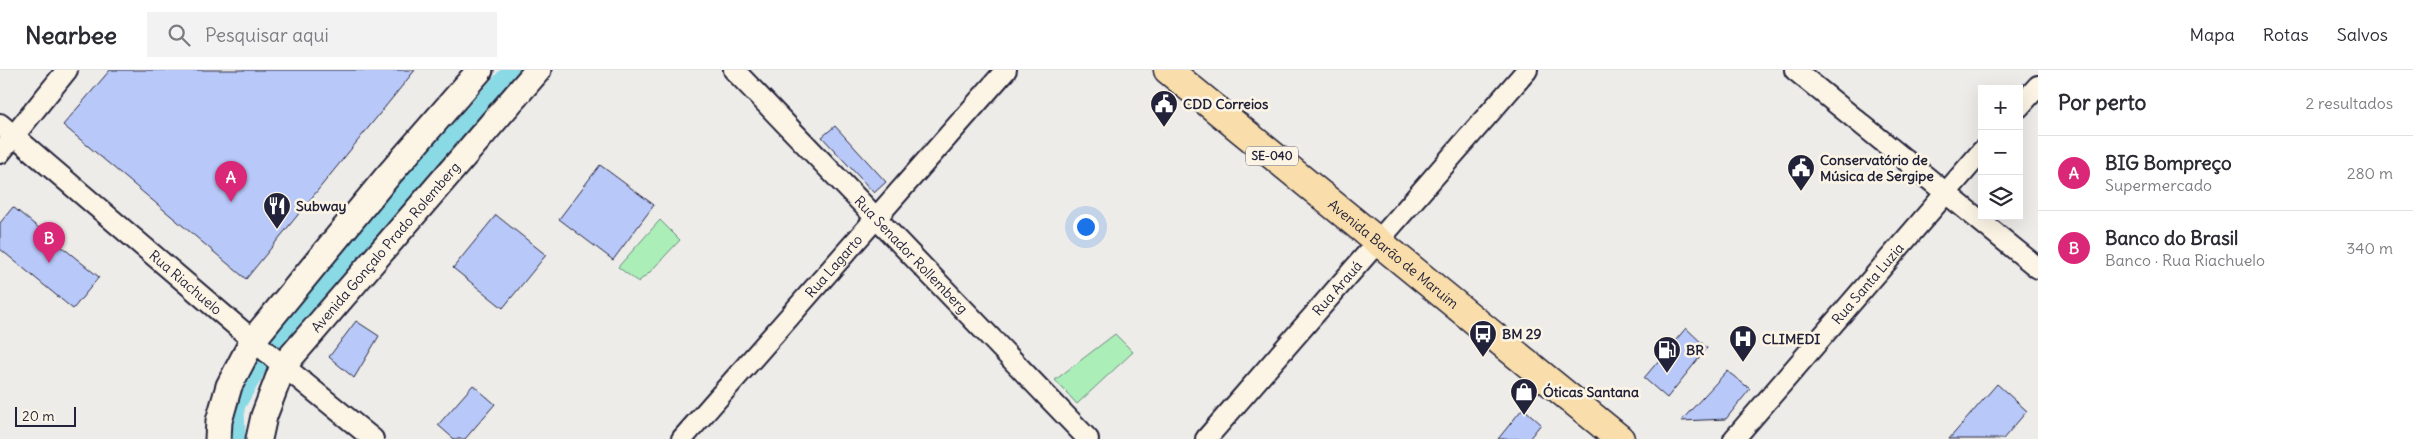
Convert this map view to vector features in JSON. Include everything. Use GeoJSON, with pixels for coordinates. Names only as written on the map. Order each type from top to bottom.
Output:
{"type":"FeatureCollection","features":[{"type":"Feature","properties":{"kind":"main road","name":"Avenida Barão de Maruim"},"geometry":{"type":"LineString","coordinates":[[1168,70],[1375,242],[1620,439]]}},
{"type":"Feature","properties":{"kind":"street"},"geometry":{"type":"LineString","coordinates":[[0,153],[7,130],[68,70]]}},
{"type":"Feature","properties":{"kind":"street"},"geometry":{"type":"LineString","coordinates":[[218,439],[219,421],[229,386],[256,342],[386,178],[480,70]]}},
{"type":"Feature","properties":{"kind":"street","name":"Avenida Gonçalo Prado Rolemberg"},"geometry":{"type":"LineString","coordinates":[[259,439],[279,363],[538,70]]}},
{"type":"Feature","properties":{"kind":"street","name":"Rua Senador Rollemberg"},"geometry":{"type":"LineString","coordinates":[[734,70],[1088,439]]}},
{"type":"Feature","properties":{"kind":"street","name":"Rua Lagarto"},"geometry":{"type":"LineString","coordinates":[[682,439],[1006,70]]}},
{"type":"Feature","properties":{"kind":"street","name":"Rua Arauá"},"geometry":{"type":"LineString","coordinates":[[1206,439],[1375,242],[1527,70]]}},
{"type":"Feature","properties":{"kind":"street"},"geometry":{"type":"LineString","coordinates":[[1796,70],[2038,268]]}},
{"type":"Feature","properties":{"kind":"street"},"geometry":{"type":"LineString","coordinates":[[2023,103],[2038,86]]}},
{"type":"Feature","properties":{"kind":"street","name":"Rua Riachuelo"},"geometry":{"type":"LineString","coordinates":[[7,130],[279,363],[372,439]]}},
{"type":"Feature","properties":{"kind":"street","name":"Rua Santa Luzia"},"geometry":{"type":"LineString","coordinates":[[1734,439],[1978,156]]}},
{"type":"Feature","properties":{"kind":"green space"},"geometry":{"type":"Polygon","coordinates":[[[660,220],[680,240],[638,282],[618,267],[660,220]]]}},
{"type":"Feature","properties":{"kind":"green space"},"geometry":{"type":"Polygon","coordinates":[[[1115,334],[1133,352],[1077,404],[1055,380],[1115,334]]]}},
{"type":"Feature","properties":{"kind":"building"},"geometry":{"type":"Polygon","coordinates":[[[110,70],[415,70],[246,279],[63,125],[110,70]]]}},
{"type":"Feature","properties":{"kind":"building"},"geometry":{"type":"Polygon","coordinates":[[[835,126],[886,182],[874,193],[822,137],[835,126]]]}},
{"type":"Feature","properties":{"kind":"building"},"geometry":{"type":"Polygon","coordinates":[[[600,165],[654,205],[613,260],[559,219],[600,165]]]}},
{"type":"Feature","properties":{"kind":"building"},"geometry":{"type":"Polygon","coordinates":[[[13,207],[99,277],[73,309],[0,249],[0,223],[13,207]]]}},
{"type":"Feature","properties":{"kind":"building"},"geometry":{"type":"Polygon","coordinates":[[[496,215],[546,255],[503,308],[453,268],[496,215]]]}},
{"type":"Feature","properties":{"kind":"building"},"geometry":{"type":"Polygon","coordinates":[[[356,321],[379,336],[354,378],[329,357],[356,321]]]}},
{"type":"Feature","properties":{"kind":"building"},"geometry":{"type":"Polygon","coordinates":[[[1686,328],[1707,348],[1667,398],[1644,378],[1686,328]]]}},
{"type":"Feature","properties":{"kind":"building"},"geometry":{"type":"Polygon","coordinates":[[[1727,371],[1750,389],[1726,419],[1681,421],[1727,371]]]}},
{"type":"Feature","properties":{"kind":"building"},"geometry":{"type":"Polygon","coordinates":[[[1997,384],[2027,411],[2003,439],[1949,439],[1997,384]]]}},
{"type":"Feature","properties":{"kind":"building"},"geometry":{"type":"Polygon","coordinates":[[[473,385],[495,404],[465,439],[454,439],[438,425],[473,385]]]}},
{"type":"Feature","properties":{"kind":"building","name":"Óticas Santana"},"geometry":{"type":"Polygon","coordinates":[[[1523,408],[1541,424],[1529,439],[1498,439],[1523,408]]]}},
{"type":"Feature","properties":{"kind":"waterway"},"geometry":{"type":"LineString","coordinates":[[235,439],[234,406],[257,366],[298,313],[514,70]]}},
{"type":"Feature","properties":{"kind":"place","name":"CDD Correios"},"geometry":{"type":"Point","coordinates":[1164,128]}},
{"type":"Feature","properties":{"kind":"place","name":"Conservatório de Música de Sergipe"},"geometry":{"type":"Point","coordinates":[1801,192]}},
{"type":"Feature","properties":{"kind":"place","name":"BIG Bompreço"},"geometry":{"type":"Point","coordinates":[231,202]}},
{"type":"Feature","properties":{"kind":"place","name":"Subway"},"geometry":{"type":"Point","coordinates":[277,230]}},
{"type":"Feature","properties":{"kind":"place","name":"Banco do Brasil"},"geometry":{"type":"Point","coordinates":[49,263]}},
{"type":"Feature","properties":{"kind":"place","name":"BM 29"},"geometry":{"type":"Point","coordinates":[1483,358]}},
{"type":"Feature","properties":{"kind":"place","name":"CLIMEDI"},"geometry":{"type":"Point","coordinates":[1743,363]}},
{"type":"Feature","properties":{"kind":"place","name":"BR"},"geometry":{"type":"Point","coordinates":[1667,374]}},
{"type":"Feature","properties":{"kind":"place","name":"Óticas Santana"},"geometry":{"type":"Point","coordinates":[1524,416]}}]}
